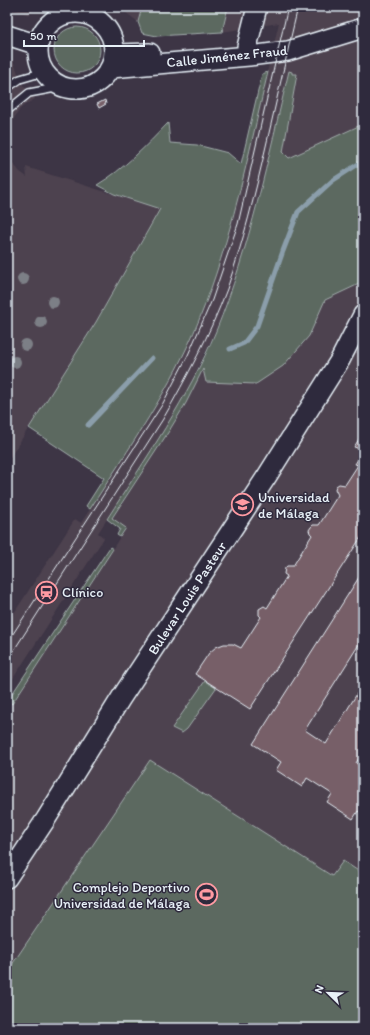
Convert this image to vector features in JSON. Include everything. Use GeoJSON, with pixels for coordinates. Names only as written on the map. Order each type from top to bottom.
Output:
{"type":"FeatureCollection","features":[{"type":"Feature","properties":{"kind":"main road"},"geometry":{"type":"LineString","coordinates":[[247,47],[257,7]]}},
{"type":"Feature","properties":{"kind":"main road"},"geometry":{"type":"LineString","coordinates":[[68,14],[95,17],[108,28],[114,44],[113,61],[108,74],[98,83],[85,89],[74,90],[61,87],[44,72],[39,59],[38,45],[48,25],[53,20],[68,14]]}},
{"type":"Feature","properties":{"kind":"main road","name":"Calle Jiménez Fraud"},"geometry":{"type":"LineString","coordinates":[[113,61],[180,52],[247,47],[290,39],[343,24],[363,16]]}},
{"type":"Feature","properties":{"kind":"main road","name":"Calle Jiménez Fraud"},"geometry":{"type":"LineString","coordinates":[[113,61],[249,56],[287,51],[363,28]]}},
{"type":"Feature","properties":{"kind":"main road"},"geometry":{"type":"LineString","coordinates":[[7,35],[38,45]]}},
{"type":"Feature","properties":{"kind":"main road","name":"Bulevar Louis Pasteur"},"geometry":{"type":"LineString","coordinates":[[7,878],[46,819],[121,698],[267,476],[340,360],[363,315]]}},
{"type":"Feature","properties":{"kind":"lane"},"geometry":{"type":"LineString","coordinates":[[7,88],[20,79],[44,72]]}},
{"type":"Feature","properties":{"kind":"lane"},"geometry":{"type":"LineString","coordinates":[[7,111],[29,93],[61,87]]}},
{"type":"Feature","properties":{"kind":"shaded area"},"geometry":{"type":"Polygon","coordinates":[[[7,7],[36,7],[29,15],[7,7]]]}},
{"type":"Feature","properties":{"kind":"shaded area","name":"Universidad de Málaga"},"geometry":{"type":"Polygon","coordinates":[[[119,7],[363,7],[363,1028],[7,1028],[7,701],[12,704],[126,528],[112,519],[186,403],[232,304],[289,71],[241,263],[215,332],[182,401],[98,533],[104,538],[12,680],[7,676],[7,624],[75,519],[81,523],[151,414],[199,321],[224,251],[279,23],[222,32],[157,36],[142,33],[138,22],[119,7]]]}},
{"type":"Feature","properties":{"kind":"shaded area"},"geometry":{"type":"Polygon","coordinates":[[[142,7],[228,7],[222,32],[157,36],[142,33],[138,22],[142,7]]]}},
{"type":"Feature","properties":{"kind":"shaded area"},"geometry":{"type":"Polygon","coordinates":[[[72,27],[82,27],[90,31],[96,37],[100,45],[100,55],[96,63],[90,69],[82,73],[72,73],[64,69],[58,63],[54,55],[54,45],[58,37],[64,31],[72,27]]]}},
{"type":"Feature","properties":{"kind":"shaded area"},"geometry":{"type":"Polygon","coordinates":[[[13,60],[22,84],[35,99],[20,109],[13,120],[7,140],[7,65],[13,60]]]}},
{"type":"Feature","properties":{"kind":"shaded area"},"geometry":{"type":"Polygon","coordinates":[[[289,71],[292,72],[292,74],[297,74],[283,152],[289,158],[363,124],[363,273],[359,284],[325,300],[309,336],[283,366],[256,384],[206,382],[203,369],[186,403],[169,431],[112,518],[126,528],[120,537],[117,535],[120,529],[107,519],[166,427],[193,380],[216,331],[228,300],[249,235],[289,71]]]}},
{"type":"Feature","properties":{"kind":"shaded area"},"geometry":{"type":"Polygon","coordinates":[[[268,72],[230,229],[199,320],[163,393],[135,440],[90,509],[86,506],[104,478],[29,428],[96,322],[160,209],[114,194],[97,185],[126,164],[168,123],[170,143],[197,145],[228,153],[241,164],[262,74],[268,72]]]}},
{"type":"Feature","properties":{"kind":"shaded area"},"geometry":{"type":"Polygon","coordinates":[[[7,150],[10,160],[20,172],[27,177],[26,167],[160,209],[96,322],[7,462],[7,150]]]}},
{"type":"Feature","properties":{"kind":"shaded area"},"geometry":{"type":"Polygon","coordinates":[[[110,547],[113,549],[12,704],[7,701],[7,695],[10,697],[110,547]]]}},
{"type":"Feature","properties":{"kind":"shaded area"},"geometry":{"type":"Polygon","coordinates":[[[205,681],[216,688],[187,729],[182,733],[172,728],[205,681]]]}},
{"type":"Feature","properties":{"kind":"shaded area","name":"Complejo Deportivo Universidad de Málaga"},"geometry":{"type":"Polygon","coordinates":[[[150,760],[332,876],[343,861],[363,874],[363,1028],[7,1028],[7,972],[150,760]]]}},
{"type":"Feature","properties":{"kind":"building"},"geometry":{"type":"Polygon","coordinates":[[[105,100],[106,104],[99,108],[97,104],[105,100]]]}},
{"type":"Feature","properties":{"kind":"building"},"geometry":{"type":"Polygon","coordinates":[[[363,433],[363,450],[354,447],[363,433]]]}},
{"type":"Feature","properties":{"kind":"building"},"geometry":{"type":"Polygon","coordinates":[[[363,452],[363,534],[250,709],[195,674],[209,653],[216,647],[224,644],[233,644],[241,648],[261,617],[259,615],[259,609],[264,606],[267,608],[287,576],[284,574],[285,568],[287,566],[293,566],[312,535],[309,530],[313,525],[319,525],[338,495],[335,489],[336,486],[339,484],[345,485],[358,465],[355,464],[363,452]]]}},
{"type":"Feature","properties":{"kind":"building"},"geometry":{"type":"Polygon","coordinates":[[[363,571],[363,638],[305,730],[326,744],[363,684],[363,752],[356,763],[363,768],[363,814],[358,811],[353,819],[327,802],[332,794],[307,778],[302,787],[276,770],[281,762],[253,744],[363,571]]]}},
{"type":"Feature","properties":{"kind":"waterway"},"geometry":{"type":"LineString","coordinates":[[230,349],[244,343],[257,326],[298,212],[332,181],[363,161]]}},
{"type":"Feature","properties":{"kind":"waterway"},"geometry":{"type":"LineString","coordinates":[[88,425],[152,358]]}},
{"type":"Feature","properties":{"kind":"tram line"},"geometry":{"type":"LineString","coordinates":[[7,643],[162,405],[188,355],[212,300],[238,224],[288,7]]}},
{"type":"Feature","properties":{"kind":"tram line"},"geometry":{"type":"LineString","coordinates":[[7,661],[163,419],[206,339],[227,289],[248,218],[298,7]]}},
{"type":"Feature","properties":{"kind":"place","name":"Universidad de Málaga"},"geometry":{"type":"Point","coordinates":[242,505]}},
{"type":"Feature","properties":{"kind":"place","name":"Clínico"},"geometry":{"type":"Point","coordinates":[46,592]}},
{"type":"Feature","properties":{"kind":"place","name":"Complejo Deportivo Universidad de Málaga"},"geometry":{"type":"Point","coordinates":[206,895]}}]}
